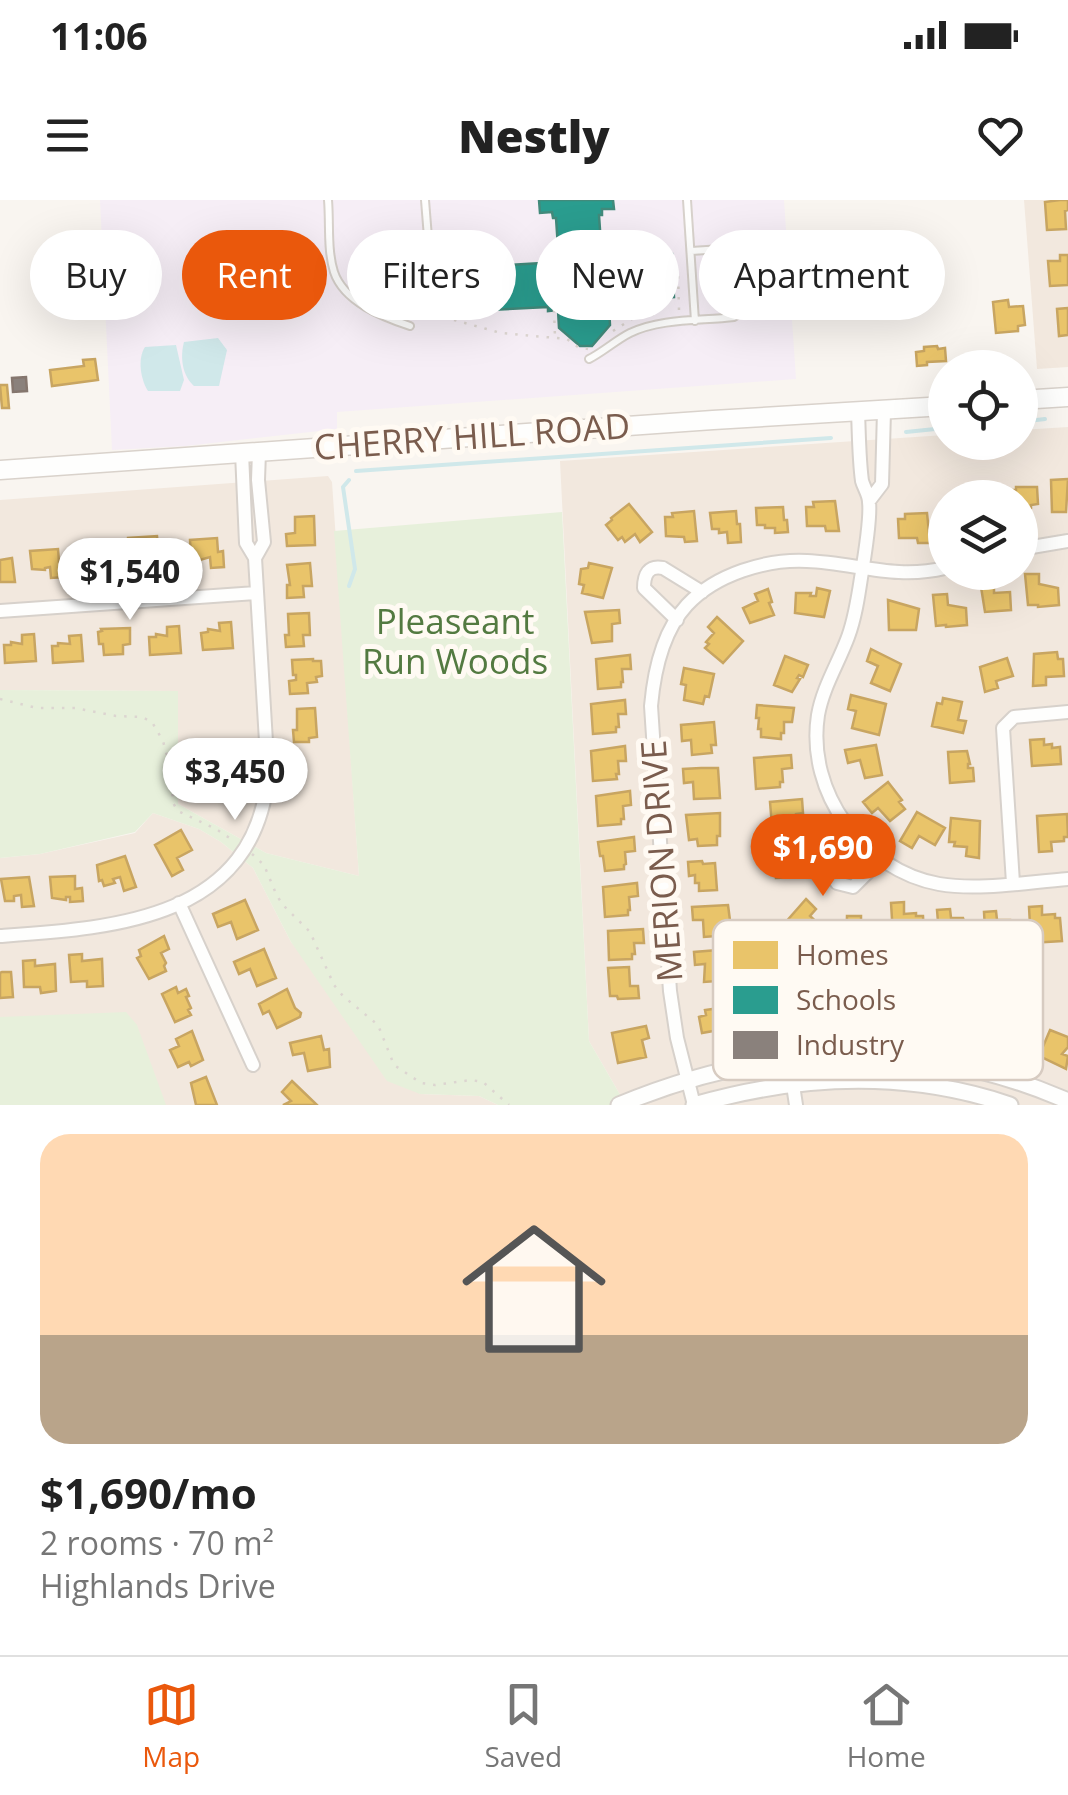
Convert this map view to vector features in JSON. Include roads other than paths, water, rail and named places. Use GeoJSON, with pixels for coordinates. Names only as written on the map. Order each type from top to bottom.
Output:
{"type":"FeatureCollection","features":[{"type":"Feature","properties":{"kind":"main road"},"geometry":{"type":"LineString","coordinates":[[1038,399],[1068,397]]}},
{"type":"Feature","properties":{"kind":"main road","name":"CHERRY HILL ROAD"},"geometry":{"type":"LineString","coordinates":[[0,470],[928,407]]}},
{"type":"Feature","properties":{"kind":"street"},"geometry":{"type":"LineString","coordinates":[[884,411],[882,484],[870,502],[852,624],[824,694],[817,734],[818,761],[827,791],[840,817],[858,839],[881,860],[909,875],[940,884],[967,886],[1068,879]]}},
{"type":"Feature","properties":{"kind":"street"},"geometry":{"type":"LineString","coordinates":[[858,412],[862,483],[870,502]]}},
{"type":"Feature","properties":{"kind":"street"},"geometry":{"type":"LineString","coordinates":[[0,936],[116,925],[179,904],[221,877],[244,848],[260,816],[268,775],[256,558],[246,543],[251,453]]}},
{"type":"Feature","properties":{"kind":"street"},"geometry":{"type":"LineString","coordinates":[[1038,546],[1068,541]]}},
{"type":"Feature","properties":{"kind":"street","name":"MERION DRIVE"},"geometry":{"type":"LineString","coordinates":[[694,1105],[670,990],[652,706],[658,661],[686,606],[702,592],[742,572],[772,562],[810,561],[910,573],[928,570]]}},
{"type":"Feature","properties":{"kind":"street"},"geometry":{"type":"LineString","coordinates":[[677,620],[644,588],[648,570],[663,568],[702,592]]}},
{"type":"Feature","properties":{"kind":"street"},"geometry":{"type":"LineString","coordinates":[[0,611],[257,593]]}},
{"type":"Feature","properties":{"kind":"street"},"geometry":{"type":"LineString","coordinates":[[1013,883],[1003,728],[1014,717],[1068,712]]}},
{"type":"Feature","properties":{"kind":"street"},"geometry":{"type":"LineString","coordinates":[[858,839],[830,872],[837,883],[853,887],[881,860]]}},
{"type":"Feature","properties":{"kind":"street"},"geometry":{"type":"LineString","coordinates":[[179,904],[253,1065]]}},
{"type":"Feature","properties":{"kind":"street"},"geometry":{"type":"LineString","coordinates":[[619,1105],[713,1074]]}},
{"type":"Feature","properties":{"kind":"street"},"geometry":{"type":"LineString","coordinates":[[791,1080],[796,1105]]}},
{"type":"Feature","properties":{"kind":"street"},"geometry":{"type":"LineString","coordinates":[[694,1105],[792,1084],[873,1080],[950,1088],[1010,1105]]}},
{"type":"Feature","properties":{"kind":"street"},"geometry":{"type":"LineString","coordinates":[[950,1088],[952,1080]]}},
{"type":"Feature","properties":{"kind":"street"},"geometry":{"type":"LineString","coordinates":[[1013,1080],[1068,1101]]}},
{"type":"Feature","properties":{"kind":"lane"},"geometry":{"type":"LineString","coordinates":[[328,200],[332,262],[340,282],[353,298],[410,326]]}},
{"type":"Feature","properties":{"kind":"lane"},"geometry":{"type":"LineString","coordinates":[[426,200],[428,230]]}},
{"type":"Feature","properties":{"kind":"lane"},"geometry":{"type":"LineString","coordinates":[[687,200],[696,321]]}},
{"type":"Feature","properties":{"kind":"lane"},"geometry":{"type":"LineString","coordinates":[[589,355],[648,326],[734,317],[746,310],[757,288],[754,247],[691,251]]}},
{"type":"Feature","properties":{"kind":"water"},"geometry":{"type":"Polygon","coordinates":[[[218,338],[227,350],[219,386],[194,386],[183,365],[184,342],[218,338]]]}},
{"type":"Feature","properties":{"kind":"water"},"geometry":{"type":"Polygon","coordinates":[[[176,345],[184,380],[180,391],[148,391],[141,369],[145,347],[176,345]]]}},
{"type":"Feature","properties":{"kind":"waterway"},"geometry":{"type":"LineString","coordinates":[[1038,420],[1045,419]]}},
{"type":"Feature","properties":{"kind":"waterway"},"geometry":{"type":"LineString","coordinates":[[906,432],[928,430]]}},
{"type":"Feature","properties":{"kind":"waterway"},"geometry":{"type":"LineString","coordinates":[[356,471],[831,438]]}},
{"type":"Feature","properties":{"kind":"waterway"},"geometry":{"type":"LineString","coordinates":[[349,480],[343,487],[355,569],[349,586]]}},
{"type":"Feature","properties":{"kind":"park label","name":"Pleaseant Run Woods"},"geometry":{"type":"Point","coordinates":[455,642]}}]}
